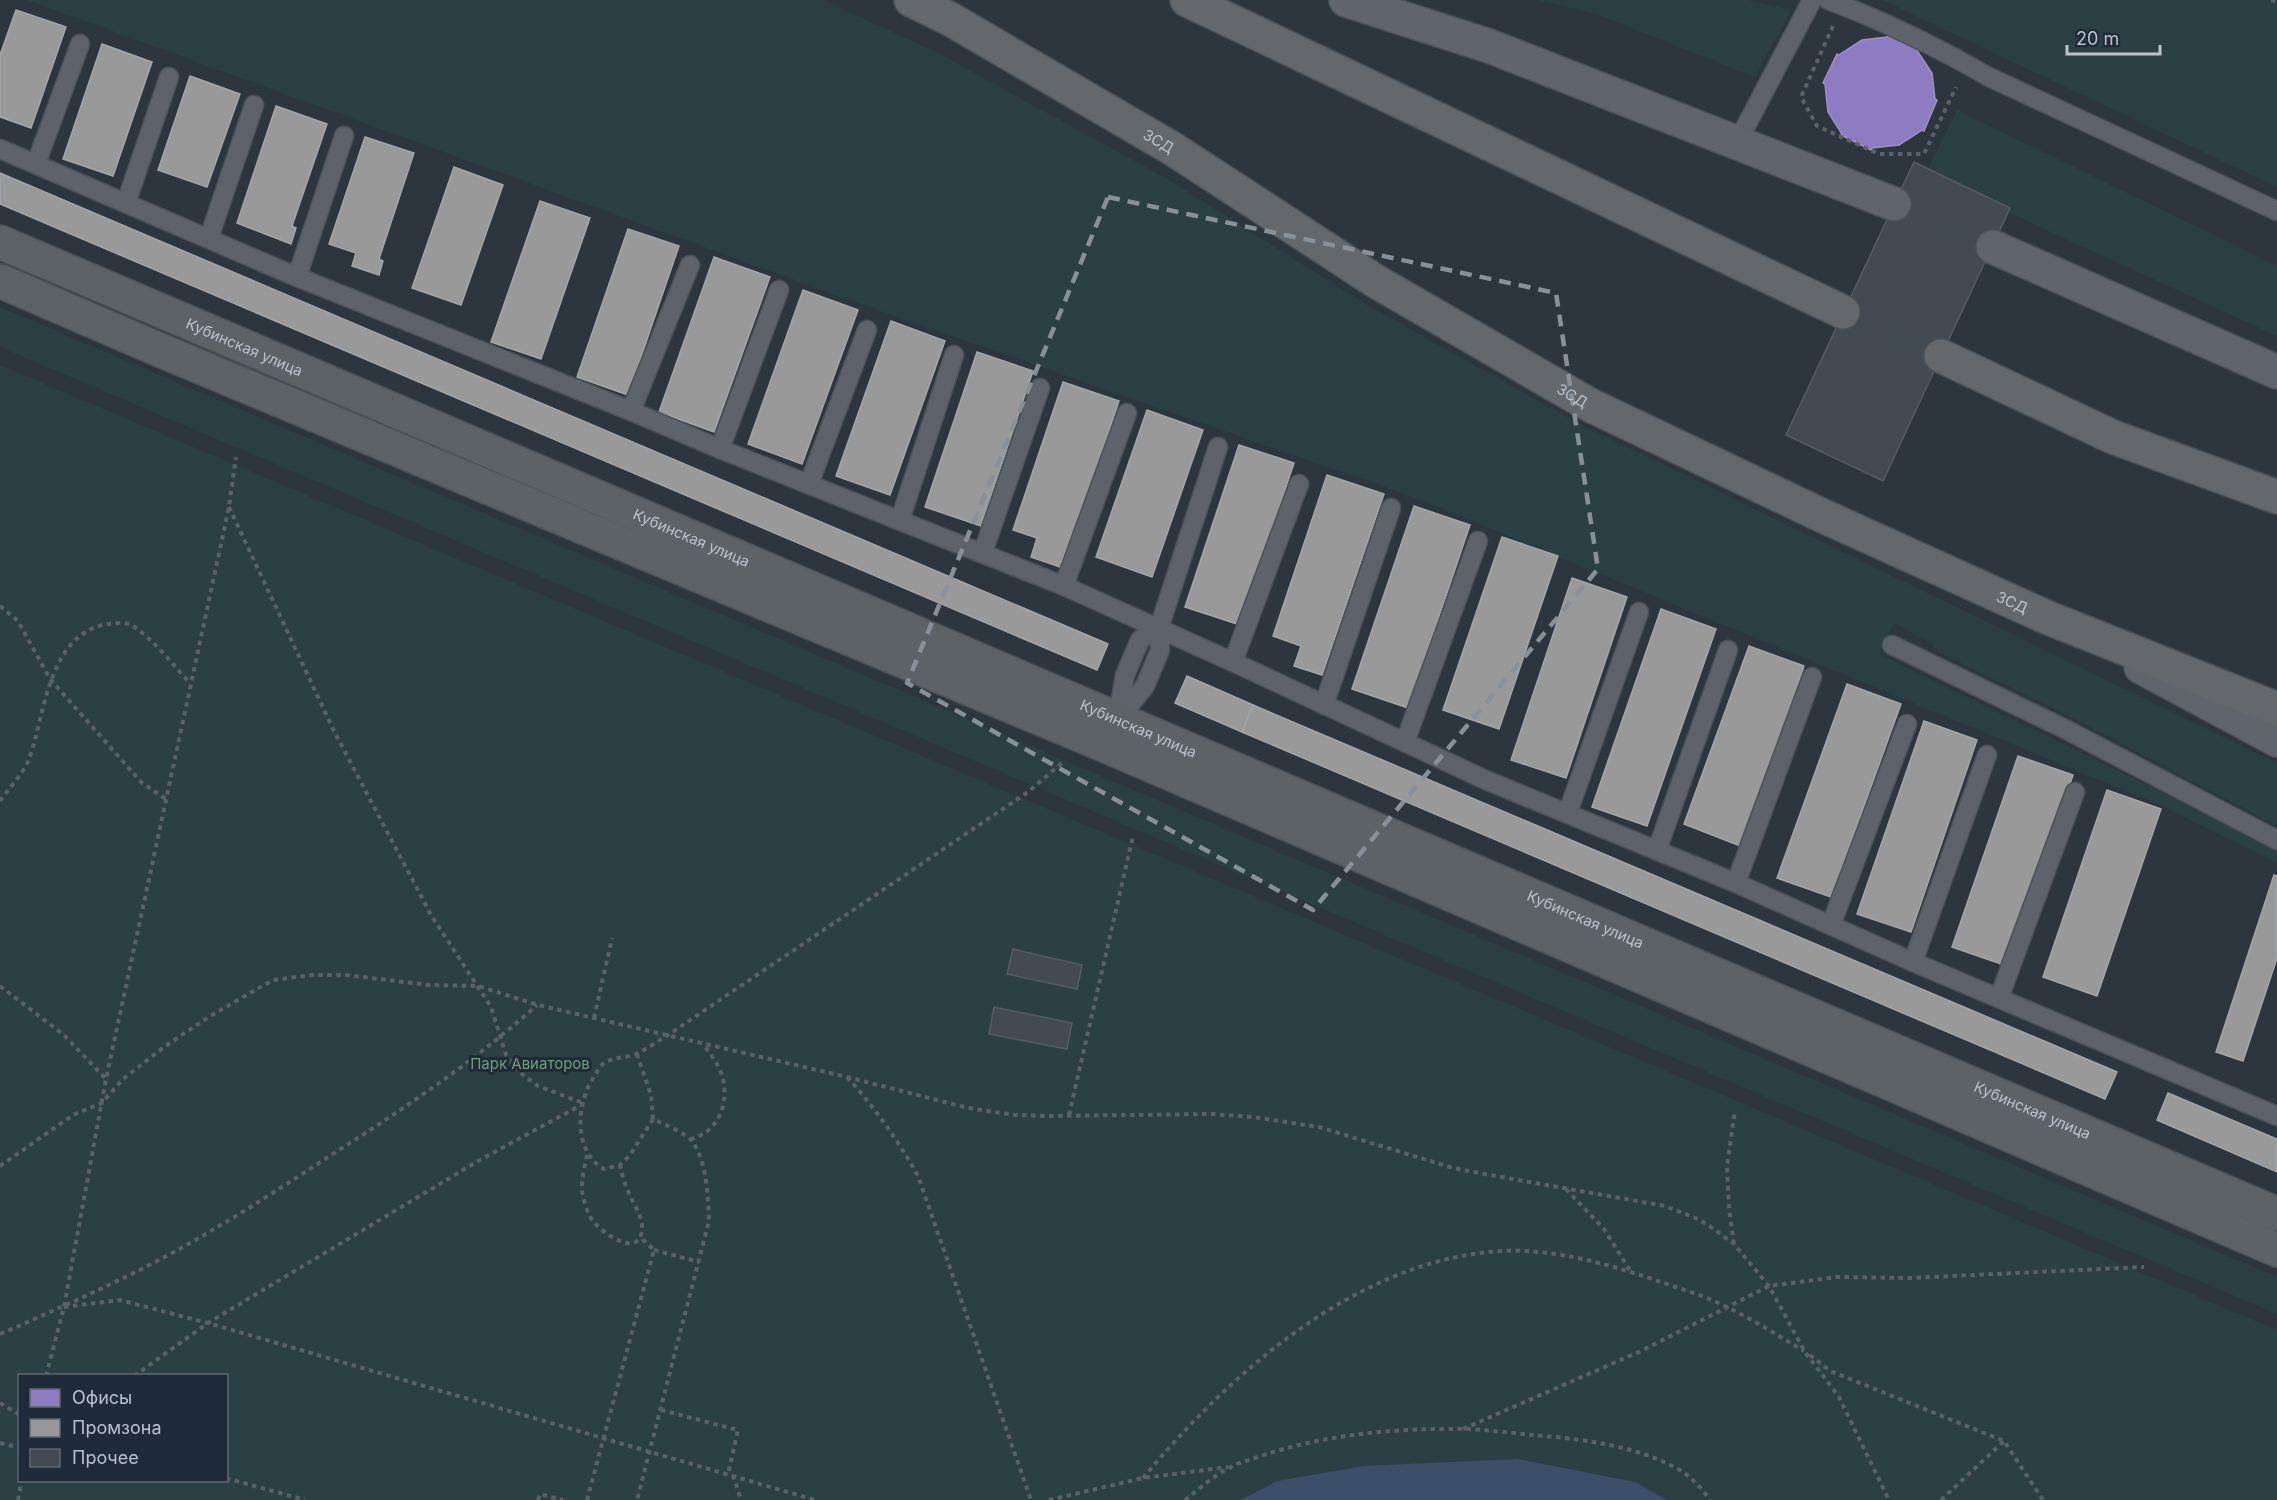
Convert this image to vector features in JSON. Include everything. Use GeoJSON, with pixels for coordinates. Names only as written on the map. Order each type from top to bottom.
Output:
{"type":"FeatureCollection","features":[{"type":"Feature","properties":{"kind":"highway","name":"ЗСД"},"geometry":{"type":"LineString","coordinates":[[911,0],[950,20],[1173,149],[1377,282],[1590,405],[1821,515],[2046,617],[2277,709]]}},
{"type":"Feature","properties":{"kind":"highway"},"geometry":{"type":"LineString","coordinates":[[1187,0],[1843,312]]}},
{"type":"Feature","properties":{"kind":"highway"},"geometry":{"type":"LineString","coordinates":[[1941,356],[2114,437],[2277,497]]}},
{"type":"Feature","properties":{"kind":"main road"},"geometry":{"type":"LineString","coordinates":[[1346,0],[1488,46],[1894,204]]}},
{"type":"Feature","properties":{"kind":"main road","name":"Кубинская улица"},"geometry":{"type":"LineString","coordinates":[[0,242],[1112,732],[2277,1250]]}},
{"type":"Feature","properties":{"kind":"main road"},"geometry":{"type":"LineString","coordinates":[[1993,247],[2277,372]]}},
{"type":"Feature","properties":{"kind":"main road","name":"Кубинская улица"},"geometry":{"type":"LineString","coordinates":[[0,281],[177,357],[1112,732],[2277,1214]]}},
{"type":"Feature","properties":{"kind":"main road"},"geometry":{"type":"LineString","coordinates":[[2046,617],[2277,740]]}},
{"type":"Feature","properties":{"kind":"lane"},"geometry":{"type":"LineString","coordinates":[[1737,143],[1812,0]]}},
{"type":"Feature","properties":{"kind":"lane"},"geometry":{"type":"LineString","coordinates":[[1835,3],[1945,51],[1989,77],[2277,211]]}},
{"type":"Feature","properties":{"kind":"lane"},"geometry":{"type":"LineString","coordinates":[[36,164],[80,44]]}},
{"type":"Feature","properties":{"kind":"lane"},"geometry":{"type":"LineString","coordinates":[[126,203],[169,77]]}},
{"type":"Feature","properties":{"kind":"lane"},"geometry":{"type":"LineString","coordinates":[[209,238],[254,105]]}},
{"type":"Feature","properties":{"kind":"lane"},"geometry":{"type":"LineString","coordinates":[[297,277],[344,136]]}},
{"type":"Feature","properties":{"kind":"lane"},"geometry":{"type":"LineString","coordinates":[[0,149],[297,277],[720,449],[1064,585],[1488,781],[1736,882],[1913,962],[2277,1116]]}},
{"type":"Feature","properties":{"kind":"lane"},"geometry":{"type":"LineString","coordinates":[[631,411],[690,265]]}},
{"type":"Feature","properties":{"kind":"lane"},"geometry":{"type":"LineString","coordinates":[[720,449],[779,290]]}},
{"type":"Feature","properties":{"kind":"lane"},"geometry":{"type":"LineString","coordinates":[[809,484],[867,330]]}},
{"type":"Feature","properties":{"kind":"lane"},"geometry":{"type":"LineString","coordinates":[[900,520],[954,355]]}},
{"type":"Feature","properties":{"kind":"lane"},"geometry":{"type":"LineString","coordinates":[[982,552],[1040,388]]}},
{"type":"Feature","properties":{"kind":"lane"},"geometry":{"type":"LineString","coordinates":[[1064,585],[1127,413]]}},
{"type":"Feature","properties":{"kind":"lane"},"geometry":{"type":"LineString","coordinates":[[1112,732],[1125,675],[1140,640],[1159,628],[1218,447]]}},
{"type":"Feature","properties":{"kind":"lane"},"geometry":{"type":"LineString","coordinates":[[1233,662],[1299,484]]}},
{"type":"Feature","properties":{"kind":"lane"},"geometry":{"type":"LineString","coordinates":[[1324,705],[1391,508]]}},
{"type":"Feature","properties":{"kind":"lane"},"geometry":{"type":"LineString","coordinates":[[1405,742],[1478,541]]}},
{"type":"Feature","properties":{"kind":"lane"},"geometry":{"type":"LineString","coordinates":[[1568,812],[1639,612]]}},
{"type":"Feature","properties":{"kind":"lane"},"geometry":{"type":"LineString","coordinates":[[1892,645],[2067,730],[2277,840]]}},
{"type":"Feature","properties":{"kind":"lane"},"geometry":{"type":"LineString","coordinates":[[1657,850],[1728,650]]}},
{"type":"Feature","properties":{"kind":"lane"},"geometry":{"type":"LineString","coordinates":[[1736,882],[1812,677]]}},
{"type":"Feature","properties":{"kind":"lane"},"geometry":{"type":"LineString","coordinates":[[1831,925],[1906,724]]}},
{"type":"Feature","properties":{"kind":"lane"},"geometry":{"type":"LineString","coordinates":[[1913,962],[1987,755]]}},
{"type":"Feature","properties":{"kind":"lane"},"geometry":{"type":"LineString","coordinates":[[1999,998],[2075,792]]}},
{"type":"Feature","properties":{"kind":"path"},"geometry":{"type":"LineString","coordinates":[[2271,0],[2277,2]]}},
{"type":"Feature","properties":{"kind":"path"},"geometry":{"type":"LineString","coordinates":[[1835,3],[1800,97],[1817,126],[1879,154],[1924,154],[1967,64]]}},
{"type":"Feature","properties":{"kind":"path"},"geometry":{"type":"LineString","coordinates":[[47,1374],[64,1307],[106,1079],[229,507],[236,456]]}},
{"type":"Feature","properties":{"kind":"path"},"geometry":{"type":"LineString","coordinates":[[229,507],[333,729],[430,915],[491,1007],[506,1055],[519,1072],[538,1086],[583,1103]]}},
{"type":"Feature","properties":{"kind":"path"},"geometry":{"type":"LineString","coordinates":[[0,606],[18,621],[50,679],[142,783],[166,799]]}},
{"type":"Feature","properties":{"kind":"path"},"geometry":{"type":"LineString","coordinates":[[0,801],[28,762],[50,679],[69,649],[84,634],[98,626],[116,623],[129,624],[158,648],[190,684]]}},
{"type":"Feature","properties":{"kind":"path"},"geometry":{"type":"LineString","coordinates":[[637,1054],[651,1095],[653,1119],[630,1155],[620,1165],[604,1169],[595,1164],[587,1154],[580,1130],[583,1103],[590,1082],[604,1063],[637,1054],[668,1035],[1028,792]]}},
{"type":"Feature","properties":{"kind":"path"},"geometry":{"type":"LineString","coordinates":[[1069,1115],[1133,836]]}},
{"type":"Feature","properties":{"kind":"path"},"geometry":{"type":"LineString","coordinates":[[594,1018],[612,938]]}},
{"type":"Feature","properties":{"kind":"path"},"geometry":{"type":"LineString","coordinates":[[0,1166],[73,1115],[102,1103],[123,1078],[210,1016],[273,980],[312,975],[346,975],[429,985],[478,986],[538,1005],[847,1077],[968,1108],[1015,1115],[1211,1114],[1253,1117],[1320,1127],[1453,1167],[1665,1206],[1698,1219],[1734,1244],[1769,1286],[1805,1352],[1839,1397],[1889,1500]]}},
{"type":"Feature","properties":{"kind":"path"},"geometry":{"type":"LineString","coordinates":[[0,986],[64,1035],[106,1079]]}},
{"type":"Feature","properties":{"kind":"path"},"geometry":{"type":"LineString","coordinates":[[0,1334],[64,1307],[158,1261],[246,1210],[393,1116],[501,1038],[538,1005]]}},
{"type":"Feature","properties":{"kind":"path"},"geometry":{"type":"LineString","coordinates":[[690,1139],[703,1137],[714,1127],[721,1114],[724,1098],[723,1079],[715,1060],[703,1045]]}},
{"type":"Feature","properties":{"kind":"path"},"geometry":{"type":"LineString","coordinates":[[847,1077],[869,1101],[903,1148],[918,1176],[1031,1500]]}},
{"type":"Feature","properties":{"kind":"path"},"geometry":{"type":"LineString","coordinates":[[137,1374],[208,1323],[478,1161],[583,1103]]}},
{"type":"Feature","properties":{"kind":"path"},"geometry":{"type":"LineString","coordinates":[[1734,1244],[1727,1166],[1735,1110]]}},
{"type":"Feature","properties":{"kind":"path"},"geometry":{"type":"LineString","coordinates":[[637,1500],[709,1221],[706,1181],[698,1154],[690,1139],[653,1119]]}},
{"type":"Feature","properties":{"kind":"path"},"geometry":{"type":"LineString","coordinates":[[587,1154],[582,1190],[587,1210],[594,1222],[621,1242],[636,1242],[640,1237],[642,1224],[627,1190],[620,1165]]}},
{"type":"Feature","properties":{"kind":"path"},"geometry":{"type":"LineString","coordinates":[[1565,1188],[1604,1229],[1631,1272]]}},
{"type":"Feature","properties":{"kind":"path"},"geometry":{"type":"LineString","coordinates":[[640,1237],[654,1250],[699,1262]]}},
{"type":"Feature","properties":{"kind":"path"},"geometry":{"type":"LineString","coordinates":[[587,1500],[654,1250]]}},
{"type":"Feature","properties":{"kind":"path"},"geometry":{"type":"LineString","coordinates":[[1143,1478],[1174,1440],[1231,1386],[1283,1341],[1356,1293],[1386,1279],[1455,1257],[1520,1251],[1579,1257],[1631,1272],[1727,1306],[1805,1352],[1830,1371],[2004,1441],[2043,1500]]}},
{"type":"Feature","properties":{"kind":"path"},"geometry":{"type":"LineString","coordinates":[[1463,1429],[1641,1351],[1769,1286],[1836,1277],[1910,1278],[2144,1267]]}},
{"type":"Feature","properties":{"kind":"path"},"geometry":{"type":"LineString","coordinates":[[64,1307],[120,1300],[605,1437],[815,1500]]}},
{"type":"Feature","properties":{"kind":"path"},"geometry":{"type":"LineString","coordinates":[[0,1403],[18,1414]]}},
{"type":"Feature","properties":{"kind":"path"},"geometry":{"type":"LineString","coordinates":[[661,1410],[738,1430],[730,1475],[741,1500]]}},
{"type":"Feature","properties":{"kind":"path"},"geometry":{"type":"LineString","coordinates":[[1049,1500],[1143,1478],[1229,1467],[1273,1452],[1315,1442],[1415,1429],[1463,1429],[1568,1438],[1634,1452],[1679,1469],[1695,1480],[1710,1500]]}},
{"type":"Feature","properties":{"kind":"path"},"geometry":{"type":"LineString","coordinates":[[1941,1500],[2004,1441]]}},
{"type":"Feature","properties":{"kind":"path"},"geometry":{"type":"LineString","coordinates":[[0,1443],[18,1448]]}},
{"type":"Feature","properties":{"kind":"path"},"geometry":{"type":"LineString","coordinates":[[1185,1500],[1229,1467]]}},
{"type":"Feature","properties":{"kind":"path"},"geometry":{"type":"LineString","coordinates":[[228,1479],[305,1500]]}},
{"type":"Feature","properties":{"kind":"path"},"geometry":{"type":"LineString","coordinates":[[18,1500],[22,1482]]}},
{"type":"Feature","properties":{"kind":"path"},"geometry":{"type":"LineString","coordinates":[[538,1500],[540,1494],[563,1500]]}},
{"type":"Feature","properties":{"kind":"highlighted area"},"geometry":{"type":"Polygon","coordinates":[[[1108,197],[1556,293],[1598,569],[1313,910],[907,683],[1108,197]]]}},
{"type":"Feature","properties":{"kind":"green space"},"geometry":{"type":"Polygon","coordinates":[[[27,0],[823,0],[938,53],[1164,177],[1364,303],[1578,423],[2277,763],[2277,826],[2086,725],[1932,649],[1934,645],[1894,623],[1879,654],[2277,851],[2277,863],[2162,806],[1419,499],[866,306],[27,0]]]}},
{"type":"Feature","properties":{"kind":"green space"},"geometry":{"type":"Polygon","coordinates":[[[1538,0],[1748,0],[1791,10],[1755,77],[1596,14],[1538,0]]]}},
{"type":"Feature","properties":{"kind":"green space"},"geometry":{"type":"Polygon","coordinates":[[[1882,0],[2277,0],[2277,187],[1882,0]]]}},
{"type":"Feature","properties":{"kind":"green space"},"geometry":{"type":"Polygon","coordinates":[[[1957,110],[2277,266],[2277,336],[1926,172],[1957,110]]]}},
{"type":"Feature","properties":{"kind":"green space"},"geometry":{"type":"Polygon","coordinates":[[[0,307],[2277,1277],[2277,1314],[0,347],[0,307]]]}},
{"type":"Feature","properties":{"kind":"green space","name":"Парк Авиаторов"},"geometry":{"type":"Polygon","coordinates":[[[0,365],[2277,1330],[2277,1500],[0,1500],[0,365]]]}},
{"type":"Feature","properties":{"kind":"water"},"geometry":{"type":"Polygon","coordinates":[[[1517,1459],[1635,1482],[1667,1500],[1241,1500],[1277,1481],[1364,1466],[1517,1459]]]}},
{"type":"Feature","properties":{"kind":"building: Офисы"},"geometry":{"type":"Polygon","coordinates":[[[1888,35],[1918,49],[1932,73],[1937,100],[1924,131],[1922,130],[1899,145],[1871,150],[1841,135],[1828,112],[1825,84],[1823,83],[1837,54],[1839,55],[1862,40],[1888,35]]]}},
{"type":"Feature","properties":{"kind":"building: Промзона"},"geometry":{"type":"Polygon","coordinates":[[[16,10],[66,27],[31,128],[0,117],[0,55],[16,10]]]}},
{"type":"Feature","properties":{"kind":"building: Промзона"},"geometry":{"type":"Polygon","coordinates":[[[102,44],[152,62],[113,176],[63,159],[102,44]]]}},
{"type":"Feature","properties":{"kind":"building: Промзона"},"geometry":{"type":"Polygon","coordinates":[[[190,76],[240,94],[207,187],[158,170],[190,76]]]}},
{"type":"Feature","properties":{"kind":"building: Промзона"},"geometry":{"type":"Polygon","coordinates":[[[276,106],[327,124],[292,226],[296,228],[291,244],[237,223],[276,106]]]}},
{"type":"Feature","properties":{"kind":"building: Промзона"},"geometry":{"type":"Polygon","coordinates":[[[365,137],[414,153],[379,259],[383,261],[379,275],[352,266],[356,253],[329,244],[365,137]]]}},
{"type":"Feature","properties":{"kind":"building: Промзона"},"geometry":{"type":"Polygon","coordinates":[[[454,167],[503,185],[461,305],[412,288],[454,167]]]}},
{"type":"Feature","properties":{"kind":"building: Промзона"},"geometry":{"type":"Polygon","coordinates":[[[0,173],[1108,644],[1097,670],[0,204],[0,173]]]}},
{"type":"Feature","properties":{"kind":"building: Промзона"},"geometry":{"type":"Polygon","coordinates":[[[540,201],[590,218],[541,359],[491,342],[540,201]]]}},
{"type":"Feature","properties":{"kind":"building: Промзона"},"geometry":{"type":"Polygon","coordinates":[[[628,229],[679,246],[628,395],[577,377],[628,229]]]}},
{"type":"Feature","properties":{"kind":"building: Промзона"},"geometry":{"type":"Polygon","coordinates":[[[714,257],[770,277],[714,432],[659,412],[714,257]]]}},
{"type":"Feature","properties":{"kind":"building: Промзона"},"geometry":{"type":"Polygon","coordinates":[[[803,290],[858,310],[802,464],[748,444],[803,290]]]}},
{"type":"Feature","properties":{"kind":"building: Промзона"},"geometry":{"type":"Polygon","coordinates":[[[891,321],[945,341],[890,495],[836,476],[891,321]]]}},
{"type":"Feature","properties":{"kind":"building: Промзона"},"geometry":{"type":"Polygon","coordinates":[[[977,352],[1033,371],[981,526],[925,507],[977,352]]]}},
{"type":"Feature","properties":{"kind":"building: Промзона"},"geometry":{"type":"Polygon","coordinates":[[[1063,382],[1119,401],[1070,548],[1067,547],[1060,567],[1031,557],[1037,538],[1013,530],[1063,382]]]}},
{"type":"Feature","properties":{"kind":"building: Промзона"},"geometry":{"type":"Polygon","coordinates":[[[1147,410],[1203,430],[1152,577],[1096,557],[1147,410]]]}},
{"type":"Feature","properties":{"kind":"building: Промзона"},"geometry":{"type":"Polygon","coordinates":[[[1239,445],[1294,463],[1240,625],[1185,607],[1239,445]]]}},
{"type":"Feature","properties":{"kind":"building: Промзона"},"geometry":{"type":"Polygon","coordinates":[[[1327,475],[1384,494],[1322,675],[1294,666],[1301,646],[1273,636],[1327,475]]]}},
{"type":"Feature","properties":{"kind":"building: Промзона"},"geometry":{"type":"Polygon","coordinates":[[[1414,506],[1470,525],[1408,708],[1352,689],[1414,506]]]}},
{"type":"Feature","properties":{"kind":"building: Промзона"},"geometry":{"type":"Polygon","coordinates":[[[1502,537],[1558,556],[1499,729],[1443,710],[1502,537]]]}},
{"type":"Feature","properties":{"kind":"building: Промзона"},"geometry":{"type":"Polygon","coordinates":[[[1572,578],[1627,597],[1566,778],[1511,760],[1572,578]]]}},
{"type":"Feature","properties":{"kind":"building: Промзона"},"geometry":{"type":"Polygon","coordinates":[[[1661,609],[1716,629],[1647,826],[1592,807],[1661,609]]]}},
{"type":"Feature","properties":{"kind":"building: Промзона"},"geometry":{"type":"Polygon","coordinates":[[[1749,646],[1804,666],[1743,847],[1684,824],[1749,646]]]}},
{"type":"Feature","properties":{"kind":"building: Промзона"},"geometry":{"type":"Polygon","coordinates":[[[1187,676],[1253,705],[1242,732],[1175,703],[1187,676]]]}},
{"type":"Feature","properties":{"kind":"building: Промзона"},"geometry":{"type":"Polygon","coordinates":[[[1847,684],[1901,704],[1831,897],[1777,878],[1847,684]]]}},
{"type":"Feature","properties":{"kind":"building: Промзона"},"geometry":{"type":"Polygon","coordinates":[[[1253,705],[2117,1072],[2105,1099],[1242,732],[1253,705]]]}},
{"type":"Feature","properties":{"kind":"building: Промзона"},"geometry":{"type":"Polygon","coordinates":[[[1924,721],[1977,740],[1911,932],[1857,914],[1924,721]]]}},
{"type":"Feature","properties":{"kind":"building: Промзона"},"geometry":{"type":"Polygon","coordinates":[[[2018,756],[2073,775],[2007,966],[1952,947],[2018,756]]]}},
{"type":"Feature","properties":{"kind":"building: Промзона"},"geometry":{"type":"Polygon","coordinates":[[[2107,790],[2161,809],[2097,996],[2043,977],[2107,790]]]}},
{"type":"Feature","properties":{"kind":"building: Промзона"},"geometry":{"type":"Polygon","coordinates":[[[2274,875],[2277,876],[2277,958],[2243,1061],[2216,1052],[2274,875]]]}},
{"type":"Feature","properties":{"kind":"building: Промзона"},"geometry":{"type":"Polygon","coordinates":[[[2168,1093],[2277,1139],[2277,1172],[2157,1120],[2168,1093]]]}},
{"type":"Feature","properties":{"kind":"building: Прочее"},"geometry":{"type":"Polygon","coordinates":[[[1914,162],[2010,208],[1883,481],[1786,435],[1914,162]]]}},
{"type":"Feature","properties":{"kind":"building: Прочее"},"geometry":{"type":"Polygon","coordinates":[[[1013,949],[1082,965],[1077,989],[1007,974],[1013,949]]]}},
{"type":"Feature","properties":{"kind":"building: Прочее"},"geometry":{"type":"Polygon","coordinates":[[[994,1007],[1072,1023],[1067,1049],[989,1034],[994,1007]]]}},
{"type":"Feature","properties":{"kind":"tunnel"},"geometry":{"type":"LineString","coordinates":[[1894,204],[1993,247]]}},
{"type":"Feature","properties":{"kind":"tunnel"},"geometry":{"type":"LineString","coordinates":[[1843,312],[1941,356]]}}]}
